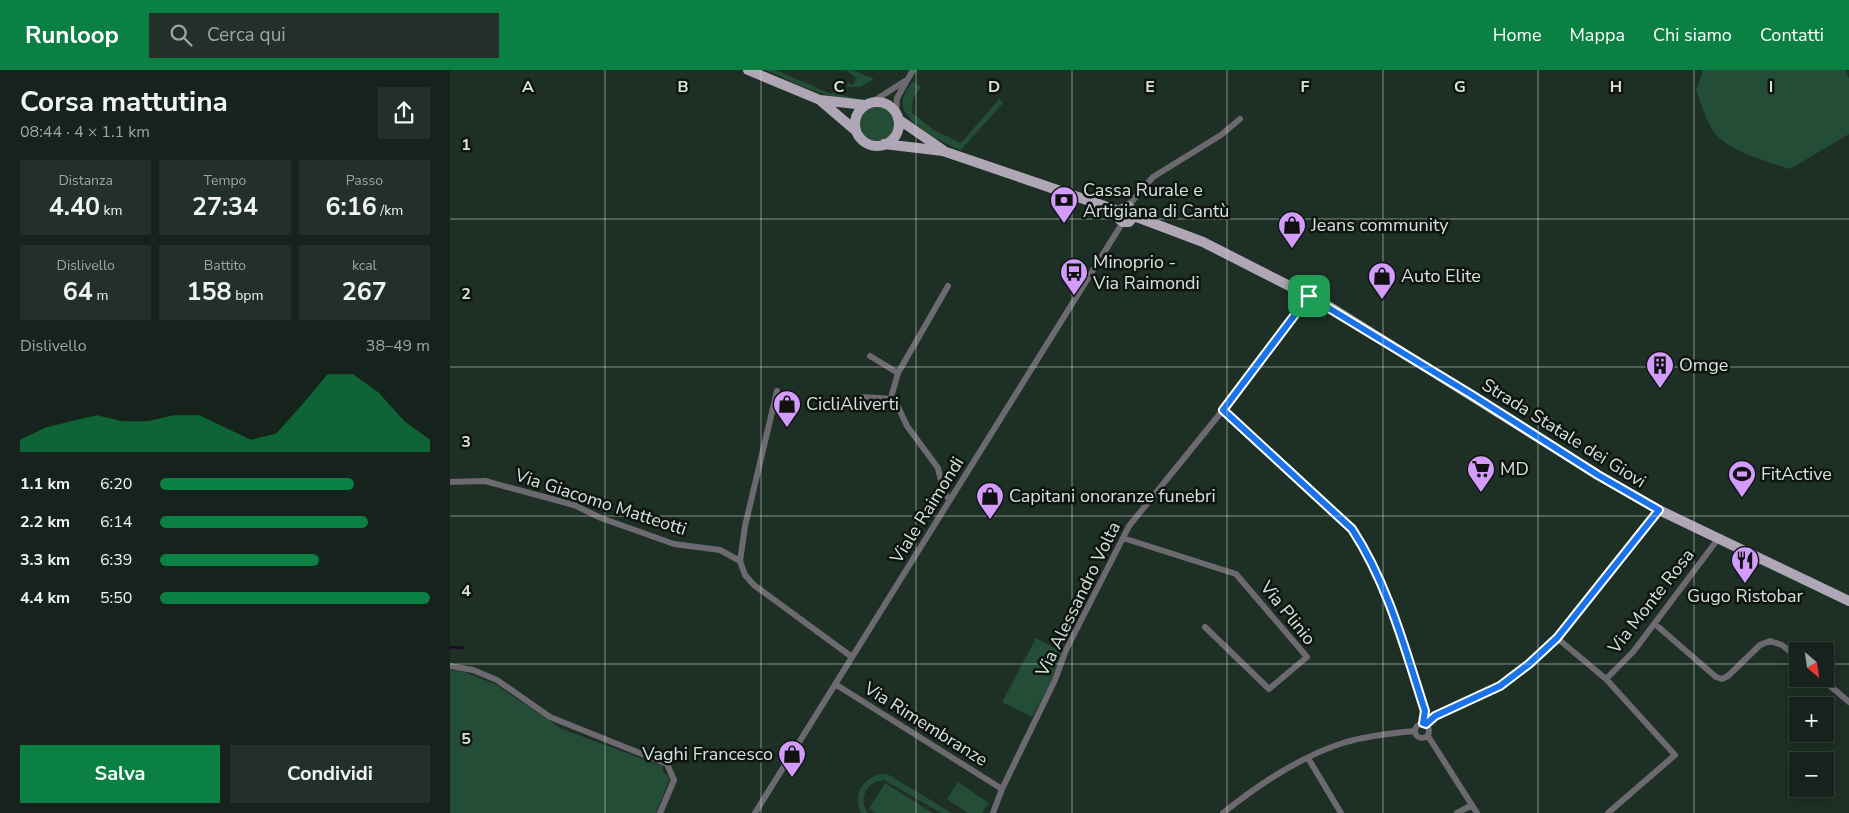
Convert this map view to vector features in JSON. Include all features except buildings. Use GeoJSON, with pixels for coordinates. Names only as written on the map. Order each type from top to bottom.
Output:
{"type":"FeatureCollection","features":[{"type":"Feature","properties":{"kind":"main road"},"geometry":{"type":"LineString","coordinates":[[748,70],[820,100],[886,104],[897,116],[943,151]]}},
{"type":"Feature","properties":{"kind":"main road"},"geometry":{"type":"LineString","coordinates":[[820,100],[866,142],[872,145],[884,144],[943,151],[1133,211],[1134,216],[1129,222],[1119,219],[1123,208]]}},
{"type":"Feature","properties":{"kind":"main road"},"geometry":{"type":"LineString","coordinates":[[856,131],[856,117],[868,104]]}},
{"type":"Feature","properties":{"kind":"main road"},"geometry":{"type":"LineString","coordinates":[[884,144],[897,132],[897,116]]}},
{"type":"Feature","properties":{"kind":"main road","name":"Strada Statale dei Giovi"},"geometry":{"type":"LineString","coordinates":[[1134,216],[1204,242],[1309,296],[1472,395],[1598,475],[1659,510],[1849,601]]}},
{"type":"Feature","properties":{"kind":"street"},"geometry":{"type":"LineString","coordinates":[[897,116],[897,98],[913,70]]}},
{"type":"Feature","properties":{"kind":"street"},"geometry":{"type":"LineString","coordinates":[[868,104],[906,80]]}},
{"type":"Feature","properties":{"kind":"street"},"geometry":{"type":"LineString","coordinates":[[1123,208],[1152,178],[1221,135],[1240,119]]}},
{"type":"Feature","properties":{"kind":"street","name":"Viale Raimondi"},"geometry":{"type":"LineString","coordinates":[[755,813],[1124,222]]}},
{"type":"Feature","properties":{"kind":"street"},"geometry":{"type":"LineString","coordinates":[[948,286],[898,373],[892,394],[907,426],[934,459],[942,477],[944,493],[950,500]]}},
{"type":"Feature","properties":{"kind":"street","name":"Via Alessandro Volta"},"geometry":{"type":"LineString","coordinates":[[993,813],[1002,789],[1055,680],[1066,650],[1129,526],[1223,410],[1309,296]]}},
{"type":"Feature","properties":{"kind":"street"},"geometry":{"type":"LineString","coordinates":[[870,356],[898,373]]}},
{"type":"Feature","properties":{"kind":"street"},"geometry":{"type":"LineString","coordinates":[[777,391],[745,526],[740,561],[745,575],[754,585],[852,657]]}},
{"type":"Feature","properties":{"kind":"street"},"geometry":{"type":"LineString","coordinates":[[862,397],[894,399]]}},
{"type":"Feature","properties":{"kind":"street"},"geometry":{"type":"LineString","coordinates":[[1223,410],[1352,529],[1365,549],[1392,609],[1425,711],[1425,724],[1430,730],[1428,736]]}},
{"type":"Feature","properties":{"kind":"street","name":"Via Giacomo Matteotti"},"geometry":{"type":"LineString","coordinates":[[450,482],[485,481],[574,505],[601,518],[674,544],[720,550],[740,561]]}},
{"type":"Feature","properties":{"kind":"street"},"geometry":{"type":"LineString","coordinates":[[1415,731],[1417,726],[1425,724],[1435,716],[1500,686],[1529,664],[1557,638],[1659,510]]}},
{"type":"Feature","properties":{"kind":"street","name":"Via Plinio"},"geometry":{"type":"LineString","coordinates":[[1123,538],[1236,574],[1307,657],[1269,689],[1205,627]]}},
{"type":"Feature","properties":{"kind":"street","name":"Via Monte Rosa"},"geometry":{"type":"LineString","coordinates":[[1606,679],[1633,652],[1718,539]]}},
{"type":"Feature","properties":{"kind":"street"},"geometry":{"type":"LineString","coordinates":[[1655,624],[1716,678],[1722,679],[1728,676],[1760,645],[1770,641],[1782,645],[1789,651]]}},
{"type":"Feature","properties":{"kind":"street","name":"Via Monte Rosa"},"geometry":{"type":"LineString","coordinates":[[1557,638],[1606,679],[1675,755],[1608,813]]}},
{"type":"Feature","properties":{"kind":"street"},"geometry":{"type":"LineString","coordinates":[[450,666],[473,670],[497,680],[550,717],[667,764],[674,780],[660,813]]}},
{"type":"Feature","properties":{"kind":"street","name":"Via Rimembranze"},"geometry":{"type":"LineString","coordinates":[[835,684],[1002,789]]}},
{"type":"Feature","properties":{"kind":"street"},"geometry":{"type":"LineString","coordinates":[[1833,688],[1849,702]]}},
{"type":"Feature","properties":{"kind":"street"},"geometry":{"type":"LineString","coordinates":[[1415,731],[1419,738],[1428,736]]}},
{"type":"Feature","properties":{"kind":"street"},"geometry":{"type":"LineString","coordinates":[[1223,813],[1269,780],[1308,758],[1351,741],[1376,735],[1415,731]]}},
{"type":"Feature","properties":{"kind":"street"},"geometry":{"type":"LineString","coordinates":[[1428,736],[1477,813]]}},
{"type":"Feature","properties":{"kind":"street"},"geometry":{"type":"LineString","coordinates":[[1308,758],[1341,813]]}},
{"type":"Feature","properties":{"kind":"street"},"geometry":{"type":"LineString","coordinates":[[1457,813],[1472,805]]}},
{"type":"Feature","properties":{"kind":"green space"},"geometry":{"type":"Polygon","coordinates":[[[766,70],[776,70],[831,94],[833,92],[856,99],[821,93],[766,70]]]}},
{"type":"Feature","properties":{"kind":"green space"},"geometry":{"type":"Polygon","coordinates":[[[846,70],[853,70],[874,79],[860,87],[846,87],[848,83],[853,85],[856,78],[846,70]]]}},
{"type":"Feature","properties":{"kind":"green space"},"geometry":{"type":"Polygon","coordinates":[[[1703,70],[1846,70],[1849,79],[1849,134],[1790,169],[1747,154],[1726,143],[1712,129],[1696,90],[1703,70]]]}},
{"type":"Feature","properties":{"kind":"green space"},"geometry":{"type":"Polygon","coordinates":[[[913,81],[921,87],[913,99],[912,113],[934,130],[961,143],[999,99],[1003,103],[961,150],[918,127],[906,113],[903,99],[905,92],[913,81]]]}},
{"type":"Feature","properties":{"kind":"green space"},"geometry":{"type":"Polygon","coordinates":[[[877,107],[889,112],[894,124],[889,136],[877,141],[865,136],[860,124],[865,112],[877,107]]]}},
{"type":"Feature","properties":{"kind":"green space"},"geometry":{"type":"Polygon","coordinates":[[[1036,638],[1062,652],[1051,681],[1032,717],[1002,702],[1036,638]]]}},
{"type":"Feature","properties":{"kind":"green space"},"geometry":{"type":"Polygon","coordinates":[[[450,670],[464,672],[495,684],[562,729],[662,766],[664,773],[670,778],[656,813],[450,813],[450,670]]]}},
{"type":"Feature","properties":{"kind":"green space"},"geometry":{"type":"Polygon","coordinates":[[[884,774],[889,775],[952,813],[941,813],[884,780],[868,787],[864,802],[868,813],[861,813],[858,799],[862,787],[871,778],[884,774]]]}},
{"type":"Feature","properties":{"kind":"green space"},"geometry":{"type":"Polygon","coordinates":[[[958,782],[989,803],[982,813],[968,813],[947,799],[958,782]]]}},
{"type":"Feature","properties":{"kind":"green space"},"geometry":{"type":"Polygon","coordinates":[[[885,783],[933,813],[876,813],[869,809],[885,783]]]}},
{"type":"Feature","properties":{"kind":"waterway"},"geometry":{"type":"LineString","coordinates":[[450,647],[463,648]]}},
{"type":"Feature","properties":{"kind":"place","name":"Cassa Rurale e Artigiana di Cantù"},"geometry":{"type":"Point","coordinates":[1064,224]}},
{"type":"Feature","properties":{"kind":"place","name":"Jeans community"},"geometry":{"type":"Point","coordinates":[1292,249]}},
{"type":"Feature","properties":{"kind":"place","name":"Minoprio - Via Raimondi"},"geometry":{"type":"Point","coordinates":[1074,296]}},
{"type":"Feature","properties":{"kind":"place","name":"Auto Elite"},"geometry":{"type":"Point","coordinates":[1382,300]}},
{"type":"Feature","properties":{"kind":"place","name":"Omge"},"geometry":{"type":"Point","coordinates":[1660,389]}},
{"type":"Feature","properties":{"kind":"place","name":"CicliAliverti"},"geometry":{"type":"Point","coordinates":[787,428]}},
{"type":"Feature","properties":{"kind":"place","name":"MD"},"geometry":{"type":"Point","coordinates":[1481,493]}},
{"type":"Feature","properties":{"kind":"place","name":"FitActive"},"geometry":{"type":"Point","coordinates":[1742,498]}},
{"type":"Feature","properties":{"kind":"place","name":"Capitani onoranze funebri"},"geometry":{"type":"Point","coordinates":[990,520]}},
{"type":"Feature","properties":{"kind":"place","name":"Gugo Ristobar"},"geometry":{"type":"Point","coordinates":[1745,584]}},
{"type":"Feature","properties":{"kind":"place","name":"Vaghi Francesco"},"geometry":{"type":"Point","coordinates":[792,778]}},
{"type":"Feature","properties":{"kind":"route"},"geometry":{"type":"LineString","coordinates":[[1309,296],[1472,395],[1598,475],[1659,510],[1557,638],[1529,664],[1500,686],[1435,716],[1426,724],[1423,723],[1425,711],[1389,599],[1365,549],[1352,529],[1223,410],[1309,296]]}}]}
